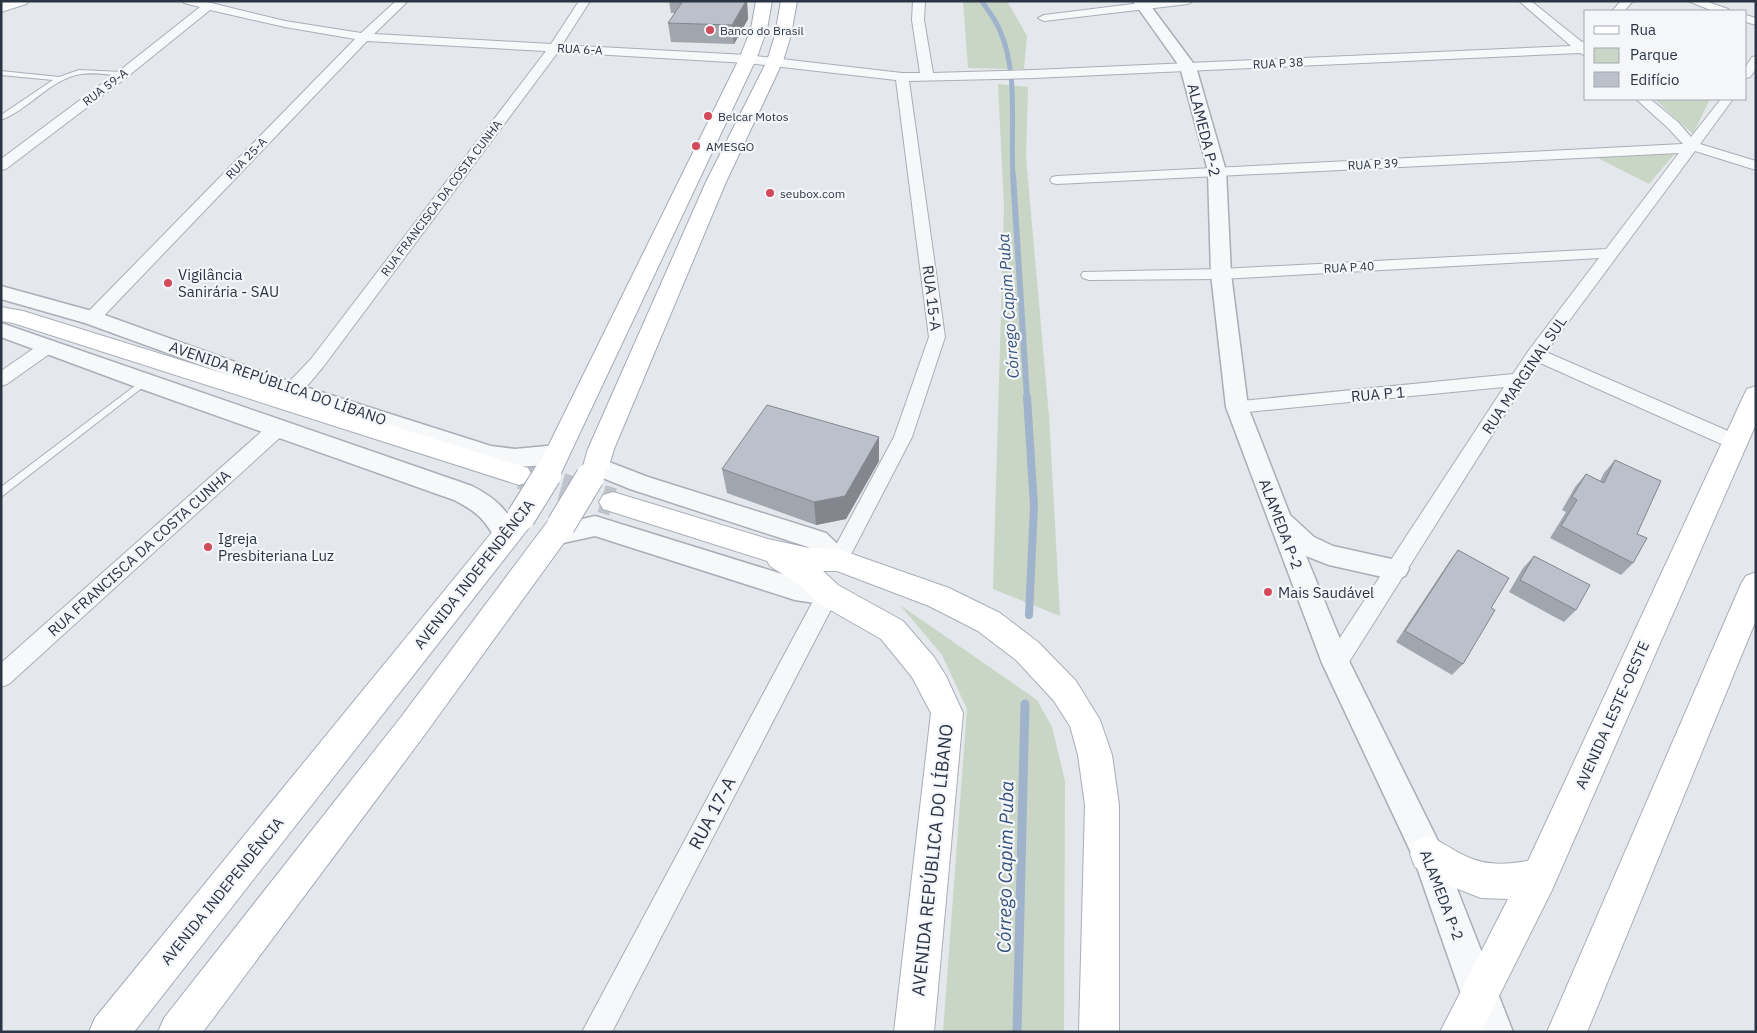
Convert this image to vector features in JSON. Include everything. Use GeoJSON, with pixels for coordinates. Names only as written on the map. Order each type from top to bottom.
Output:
{"type":"FeatureCollection","features":[{"type":"Feature","properties":{"kind":"main road"},"geometry":{"type":"LineString","coordinates":[[1,8],[22,1]]}},
{"type":"Feature","properties":{"kind":"main road","name":"AVENIDA INDEPENDÊNCIA"},"geometry":{"type":"LineString","coordinates":[[115,1030],[514,526],[552,464],[690,182],[747,59],[764,15],[764,1]]}},
{"type":"Feature","properties":{"kind":"main road"},"geometry":{"type":"LineString","coordinates":[[178,1032],[412,727],[558,530],[593,472],[601,449],[716,182],[775,61],[783,35],[789,1]]}},
{"type":"Feature","properties":{"kind":"main road"},"geometry":{"type":"LineString","coordinates":[[690,182],[716,182]]}},
{"type":"Feature","properties":{"kind":"main road","name":"AVENIDA REPÚBLICA DO LÍBANO"},"geometry":{"type":"LineString","coordinates":[[5,317],[518,475]]}},
{"type":"Feature","properties":{"kind":"main road","name":"AVENIDA LESTE-OESTE"},"geometry":{"type":"LineString","coordinates":[[1460,1032],[1539,877],[1756,395]]}},
{"type":"Feature","properties":{"kind":"main road","name":"AVENIDA REPÚBLICA DO LÍBANO"},"geometry":{"type":"LineString","coordinates":[[613,502],[768,550],[809,559],[838,560],[939,597],[989,622],[1027,651],[1065,691],[1084,720],[1095,754],[1102,805],[1099,1032]]}},
{"type":"Feature","properties":{"kind":"main road","name":"AVENIDA REPÚBLICA DO LÍBANO"},"geometry":{"type":"LineString","coordinates":[[768,550],[811,578],[828,594],[892,630],[923,667],[935,686],[947,713],[914,1032]]}},
{"type":"Feature","properties":{"kind":"main road"},"geometry":{"type":"LineString","coordinates":[[1566,1032],[1756,584]]}},
{"type":"Feature","properties":{"kind":"main road"},"geometry":{"type":"LineString","coordinates":[[1428,854],[1470,878],[1488,882],[1507,882],[1539,877]]}},
{"type":"Feature","properties":{"kind":"street","name":"RUA 6-A"},"geometry":{"type":"LineString","coordinates":[[188,1],[285,24],[364,37],[775,61],[902,77],[975,75]]}},
{"type":"Feature","properties":{"kind":"street","name":"RUA 25-A"},"geometry":{"type":"LineString","coordinates":[[92,318],[364,37],[403,1]]}},
{"type":"Feature","properties":{"kind":"street","name":"RUA FRANCISCA DA COSTA CUNHA"},"geometry":{"type":"LineString","coordinates":[[291,390],[317,363],[555,47],[585,1]]}},
{"type":"Feature","properties":{"kind":"street"},"geometry":{"type":"LineString","coordinates":[[919,1],[918,20],[927,77]]}},
{"type":"Feature","properties":{"kind":"street"},"geometry":{"type":"LineString","coordinates":[[1044,18],[1143,4],[1188,1]]}},
{"type":"Feature","properties":{"kind":"street"},"geometry":{"type":"LineString","coordinates":[[1524,1],[1584,48]]}},
{"type":"Feature","properties":{"kind":"street"},"geometry":{"type":"LineString","coordinates":[[1619,10],[1628,1]]}},
{"type":"Feature","properties":{"kind":"street"},"geometry":{"type":"LineString","coordinates":[[1693,1],[1721,10]]}},
{"type":"Feature","properties":{"kind":"street","name":"ALAMEDA P-2"},"geometry":{"type":"LineString","coordinates":[[1143,4],[1188,67],[1217,171],[1221,274],[1237,407],[1336,663],[1428,854],[1479,994],[1495,1032]]}},
{"type":"Feature","properties":{"kind":"street","name":"RUA 59-A"},"geometry":{"type":"LineString","coordinates":[[1,166],[123,74],[208,6]]}},
{"type":"Feature","properties":{"kind":"street","name":"RUA P 38"},"geometry":{"type":"LineString","coordinates":[[975,75],[1034,74],[1584,48]]}},
{"type":"Feature","properties":{"kind":"street"},"geometry":{"type":"LineString","coordinates":[[1747,73],[1756,60]]}},
{"type":"Feature","properties":{"kind":"street","name":"RUA 15-A"},"geometry":{"type":"LineString","coordinates":[[838,560],[903,436],[937,337],[902,77]]}},
{"type":"Feature","properties":{"kind":"street"},"geometry":{"type":"LineString","coordinates":[[1643,100],[1673,125],[1690,147],[1756,166]]}},
{"type":"Feature","properties":{"kind":"street","name":"RUA MARGINAL SUL"},"geometry":{"type":"LineString","coordinates":[[1336,663],[1535,354],[1725,100]]}},
{"type":"Feature","properties":{"kind":"street","name":"RUA P 39"},"geometry":{"type":"LineString","coordinates":[[1056,180],[1690,147]]}},
{"type":"Feature","properties":{"kind":"street","name":"RUA P 40"},"geometry":{"type":"LineString","coordinates":[[1089,275],[1221,274],[1610,253]]}},
{"type":"Feature","properties":{"kind":"street","name":"AVENIDA REPÚBLICA DO LÍBANO"},"geometry":{"type":"LineString","coordinates":[[1,292],[92,318],[291,390],[509,459],[532,459],[552,464]]}},
{"type":"Feature","properties":{"kind":"street","name":"AVENIDA REPÚBLICA DO LÍBANO"},"geometry":{"type":"LineString","coordinates":[[5,317],[49,346],[144,382],[463,493],[487,506],[500,519],[514,526]]}},
{"type":"Feature","properties":{"kind":"street"},"geometry":{"type":"LineString","coordinates":[[1,380],[49,346]]}},
{"type":"Feature","properties":{"kind":"street"},"geometry":{"type":"LineString","coordinates":[[1535,354],[1735,442]]}},
{"type":"Feature","properties":{"kind":"street","name":"RUA P 1"},"geometry":{"type":"LineString","coordinates":[[1237,407],[1518,380]]}},
{"type":"Feature","properties":{"kind":"street","name":"RUA FRANCISCA DA COSTA CUNHA"},"geometry":{"type":"LineString","coordinates":[[1,677],[277,428]]}},
{"type":"Feature","properties":{"kind":"street","name":"AVENIDA REPÚBLICA DO LÍBANO"},"geometry":{"type":"LineString","coordinates":[[593,472],[639,483],[817,540],[838,560]]}},
{"type":"Feature","properties":{"kind":"street"},"geometry":{"type":"LineString","coordinates":[[1278,517],[1305,544],[1329,555],[1396,569]]}},
{"type":"Feature","properties":{"kind":"street","name":"AVENIDA REPÚBLICA DO LÍBANO"},"geometry":{"type":"LineString","coordinates":[[558,530],[594,526],[795,589],[828,594]]}},
{"type":"Feature","properties":{"kind":"street","name":"RUA 17-A"},"geometry":{"type":"LineString","coordinates":[[596,1032],[828,594]]}},
{"type":"Feature","properties":{"kind":"lane"},"geometry":{"type":"LineString","coordinates":[[1,118],[61,79],[81,72],[123,74]]}},
{"type":"Feature","properties":{"kind":"lane"},"geometry":{"type":"LineString","coordinates":[[1,73],[61,79]]}},
{"type":"Feature","properties":{"kind":"lane"},"geometry":{"type":"LineString","coordinates":[[1,493],[144,382]]}},
{"type":"Feature","properties":{"kind":"green space"},"geometry":{"type":"Polygon","coordinates":[[[963,1],[1007,1],[1027,36],[1024,69],[968,68],[963,1]]]}},
{"type":"Feature","properties":{"kind":"green space"},"geometry":{"type":"Polygon","coordinates":[[[998,84],[1028,87],[1026,157],[1049,416],[1060,616],[993,589],[1004,207],[998,84]]]}},
{"type":"Feature","properties":{"kind":"green space"},"geometry":{"type":"Polygon","coordinates":[[[1655,100],[1710,100],[1693,134],[1655,100]]]}},
{"type":"Feature","properties":{"kind":"green space"},"geometry":{"type":"Polygon","coordinates":[[[1676,152],[1649,184],[1596,157],[1676,152]]]}},
{"type":"Feature","properties":{"kind":"green space"},"geometry":{"type":"Polygon","coordinates":[[[900,605],[1037,700],[1052,727],[1065,781],[1064,1032],[943,1032],[967,709],[942,655],[900,605]]]}},
{"type":"Feature","properties":{"kind":"building"},"geometry":{"type":"Polygon","coordinates":[[[683,1],[746,1],[732,25],[668,23],[683,1]]]}},
{"type":"Feature","properties":{"kind":"building"},"geometry":{"type":"Polygon","coordinates":[[[767,405],[879,437],[845,496],[814,502],[722,469],[767,405]]]}},
{"type":"Feature","properties":{"kind":"building"},"geometry":{"type":"Polygon","coordinates":[[[1615,460],[1661,481],[1637,534],[1647,538],[1633,563],[1561,526],[1577,500],[1572,497],[1586,474],[1604,483],[1615,460]]]}},
{"type":"Feature","properties":{"kind":"building"},"geometry":{"type":"Polygon","coordinates":[[[1458,550],[1509,578],[1491,608],[1495,610],[1463,664],[1405,631],[1458,550]]]}},
{"type":"Feature","properties":{"kind":"building"},"geometry":{"type":"Polygon","coordinates":[[[1534,556],[1590,585],[1576,610],[1520,580],[1534,556]]]}},
{"type":"Feature","properties":{"kind":"waterway","name":"Córrego Capim Puba"},"geometry":{"type":"LineString","coordinates":[[982,1],[998,27],[1006,47],[1010,65],[1012,83],[1013,176]]}},
{"type":"Feature","properties":{"kind":"waterway","name":"Córrego Capim Puba"},"geometry":{"type":"LineString","coordinates":[[1013,175],[1027,398]]}},
{"type":"Feature","properties":{"kind":"waterway","name":"Córrego Capim Puba"},"geometry":{"type":"LineString","coordinates":[[1027,397],[1034,506],[1029,615]]}},
{"type":"Feature","properties":{"kind":"waterway","name":"Córrego Capim Puba"},"geometry":{"type":"LineString","coordinates":[[1017,1032],[1025,704]]}},
{"type":"Feature","properties":{"kind":"tunnel"},"geometry":{"type":"LineString","coordinates":[[521,475],[613,502]]}},
{"type":"Feature","properties":{"kind":"place","name":"Banco do Brasil"},"geometry":{"type":"Point","coordinates":[710,30]}},
{"type":"Feature","properties":{"kind":"place","name":"Belcar Motos"},"geometry":{"type":"Point","coordinates":[708,116]}},
{"type":"Feature","properties":{"kind":"place","name":"AMESGO"},"geometry":{"type":"Point","coordinates":[696,146]}},
{"type":"Feature","properties":{"kind":"place","name":"seubox.com"},"geometry":{"type":"Point","coordinates":[770,193]}},
{"type":"Feature","properties":{"kind":"place","name":"Vigilância Sanirária - SAU"},"geometry":{"type":"Point","coordinates":[168,283]}},
{"type":"Feature","properties":{"kind":"place","name":"Igreja Presbiteriana Luz"},"geometry":{"type":"Point","coordinates":[208,547]}},
{"type":"Feature","properties":{"kind":"place","name":"Mais Saudável"},"geometry":{"type":"Point","coordinates":[1268,592]}}]}
